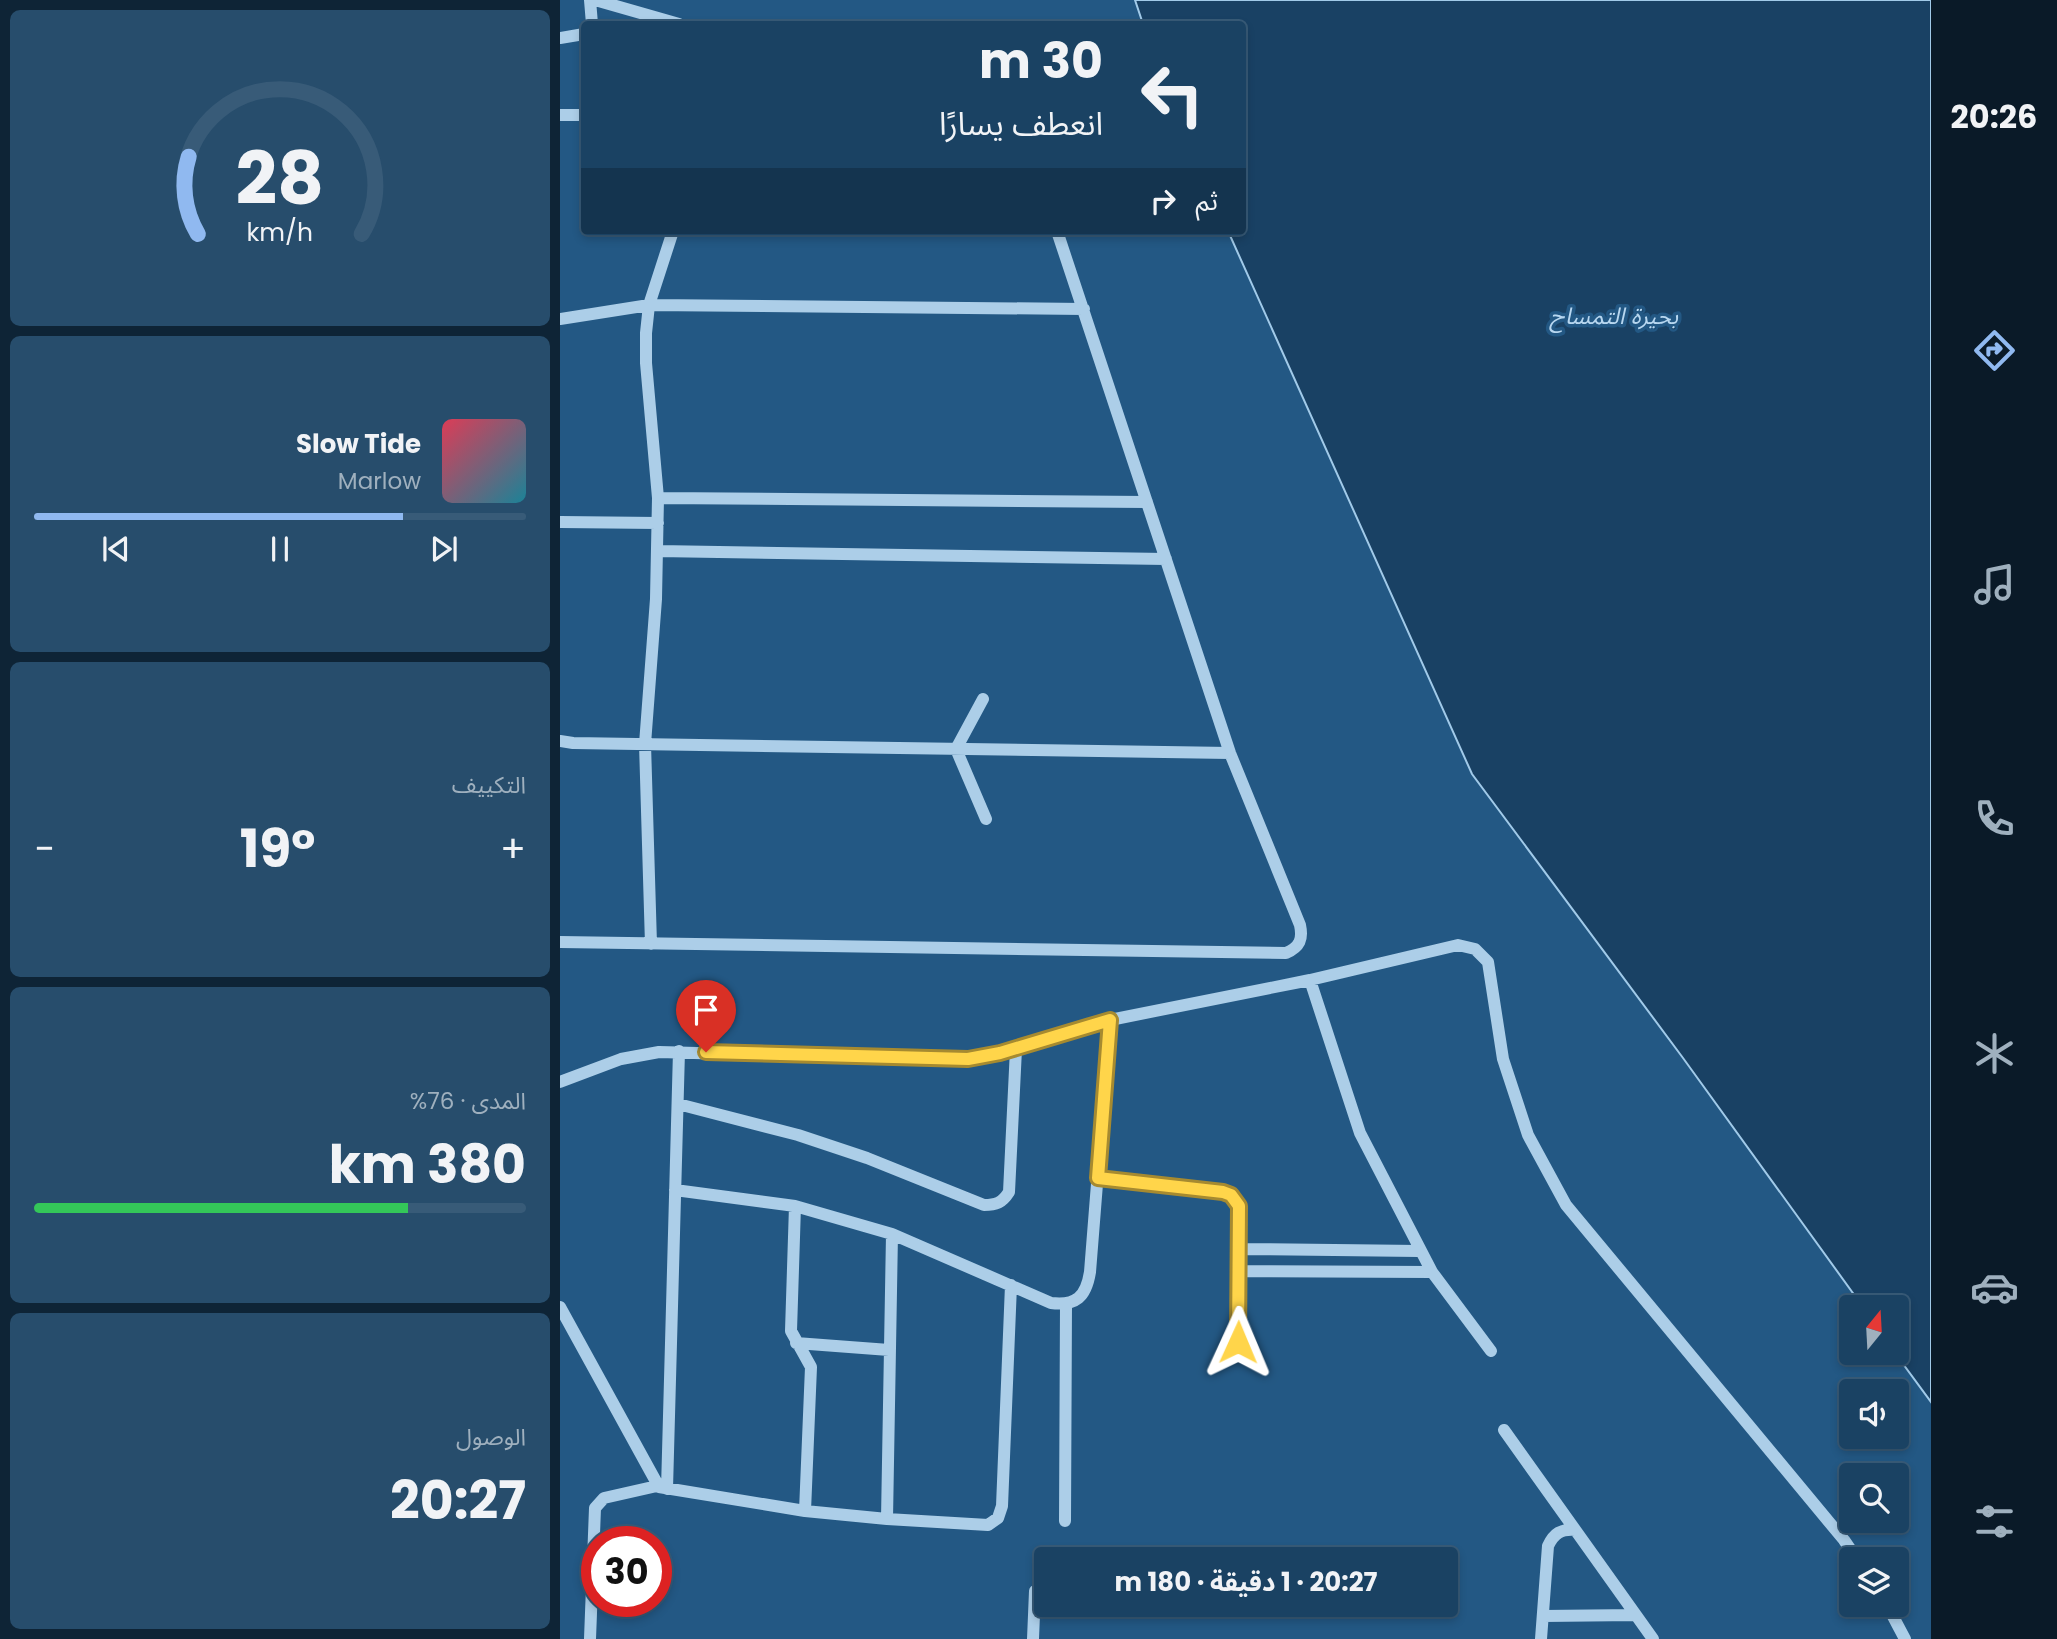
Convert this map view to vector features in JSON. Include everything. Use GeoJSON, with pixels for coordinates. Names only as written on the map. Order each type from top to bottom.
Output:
{"type":"FeatureCollection","features":[{"type":"Feature","properties":{"kind":"street"},"geometry":{"type":"LineString","coordinates":[[592,21],[592,0],[668,21]]}},
{"type":"Feature","properties":{"kind":"street"},"geometry":{"type":"LineString","coordinates":[[560,38],[581,36]]}},
{"type":"Feature","properties":{"kind":"street"},"geometry":{"type":"LineString","coordinates":[[560,116],[581,115]]}},
{"type":"Feature","properties":{"kind":"street"},"geometry":{"type":"LineString","coordinates":[[651,944],[645,744],[658,551],[658,498],[646,363],[649,305],[672,235]]}},
{"type":"Feature","properties":{"kind":"street"},"geometry":{"type":"LineString","coordinates":[[560,942],[1286,953],[1300,942],[1300,925],[1230,754],[1058,235]]}},
{"type":"Feature","properties":{"kind":"street"},"geometry":{"type":"LineString","coordinates":[[560,319],[649,305],[1084,310]]}},
{"type":"Feature","properties":{"kind":"street"},"geometry":{"type":"LineString","coordinates":[[658,498],[1147,502]]}},
{"type":"Feature","properties":{"kind":"street"},"geometry":{"type":"LineString","coordinates":[[560,522],[658,523]]}},
{"type":"Feature","properties":{"kind":"street"},"geometry":{"type":"LineString","coordinates":[[658,551],[1166,559]]}},
{"type":"Feature","properties":{"kind":"street"},"geometry":{"type":"LineString","coordinates":[[956,749],[983,699]]}},
{"type":"Feature","properties":{"kind":"street"},"geometry":{"type":"LineString","coordinates":[[560,741],[1230,754]]}},
{"type":"Feature","properties":{"kind":"street"},"geometry":{"type":"LineString","coordinates":[[956,749],[986,819]]}},
{"type":"Feature","properties":{"kind":"street"},"geometry":{"type":"LineString","coordinates":[[560,1082],[639,1054],[679,1051],[951,1060],[984,1056],[1110,1020],[1310,981],[1458,945],[1475,950],[1488,962],[1503,1059],[1528,1135],[1566,1205],[1849,1547]]}},
{"type":"Feature","properties":{"kind":"street"},"geometry":{"type":"LineString","coordinates":[[1310,981],[1360,1133],[1419,1251],[1491,1351]]}},
{"type":"Feature","properties":{"kind":"street"},"geometry":{"type":"LineString","coordinates":[[675,1190],[795,1206],[892,1234],[1051,1303],[1066,1304],[1079,1298],[1088,1287],[1110,1020]]}},
{"type":"Feature","properties":{"kind":"street"},"geometry":{"type":"LineString","coordinates":[[678,1104],[798,1135],[867,1158],[984,1205],[994,1205],[1003,1201],[1009,1192],[1016,1049]]}},
{"type":"Feature","properties":{"kind":"street"},"geometry":{"type":"LineString","coordinates":[[662,1488],[679,1051]]}},
{"type":"Feature","properties":{"kind":"street"},"geometry":{"type":"LineString","coordinates":[[1098,1178],[1231,1195],[1239,1206],[1238,1342]]}},
{"type":"Feature","properties":{"kind":"street"},"geometry":{"type":"LineString","coordinates":[[795,1206],[791,1331],[811,1367],[805,1511]]}},
{"type":"Feature","properties":{"kind":"street"},"geometry":{"type":"LineString","coordinates":[[887,1519],[892,1234]]}},
{"type":"Feature","properties":{"kind":"street"},"geometry":{"type":"LineString","coordinates":[[1239,1249],[1419,1251]]}},
{"type":"Feature","properties":{"kind":"street"},"geometry":{"type":"LineString","coordinates":[[1334,1250],[1334,1271]]}},
{"type":"Feature","properties":{"kind":"street"},"geometry":{"type":"LineString","coordinates":[[1239,1270],[1432,1272]]}},
{"type":"Feature","properties":{"kind":"street"},"geometry":{"type":"LineString","coordinates":[[590,1639],[595,1508],[604,1498],[662,1488],[805,1511],[887,1519],[988,1525],[998,1518],[1002,1506],[1011,1285]]}},
{"type":"Feature","properties":{"kind":"street"},"geometry":{"type":"LineString","coordinates":[[1065,1521],[1066,1304]]}},
{"type":"Feature","properties":{"kind":"street"},"geometry":{"type":"LineString","coordinates":[[560,1307],[662,1488]]}},
{"type":"Feature","properties":{"kind":"street"},"geometry":{"type":"LineString","coordinates":[[796,1343],[888,1350]]}},
{"type":"Feature","properties":{"kind":"street"},"geometry":{"type":"LineString","coordinates":[[1504,1430],[1653,1639]]}},
{"type":"Feature","properties":{"kind":"street"},"geometry":{"type":"LineString","coordinates":[[1541,1639],[1548,1546],[1558,1532],[1575,1530]]}},
{"type":"Feature","properties":{"kind":"street"},"geometry":{"type":"LineString","coordinates":[[1033,1639],[1034,1615]]}},
{"type":"Feature","properties":{"kind":"street"},"geometry":{"type":"LineString","coordinates":[[1543,1616],[1636,1615]]}},
{"type":"Feature","properties":{"kind":"street"},"geometry":{"type":"LineString","coordinates":[[1893,1617],[1905,1639]]}},
{"type":"Feature","properties":{"kind":"water","name":"بحيرة التمساح"},"geometry":{"type":"Polygon","coordinates":[[[1135,0],[1931,0],[1931,1402],[1904,1365],[1909,1365],[1909,1295],[1854,1295],[1472,774],[1230,235],[1246,235],[1246,21],[1142,21],[1135,0]]]}},
{"type":"Feature","properties":{"kind":"route"},"geometry":{"type":"LineString","coordinates":[[706,1052],[968,1059],[1000,1053],[1110,1020],[1098,1178],[1223,1192],[1235,1198],[1239,1206],[1238,1342]]}}]}
